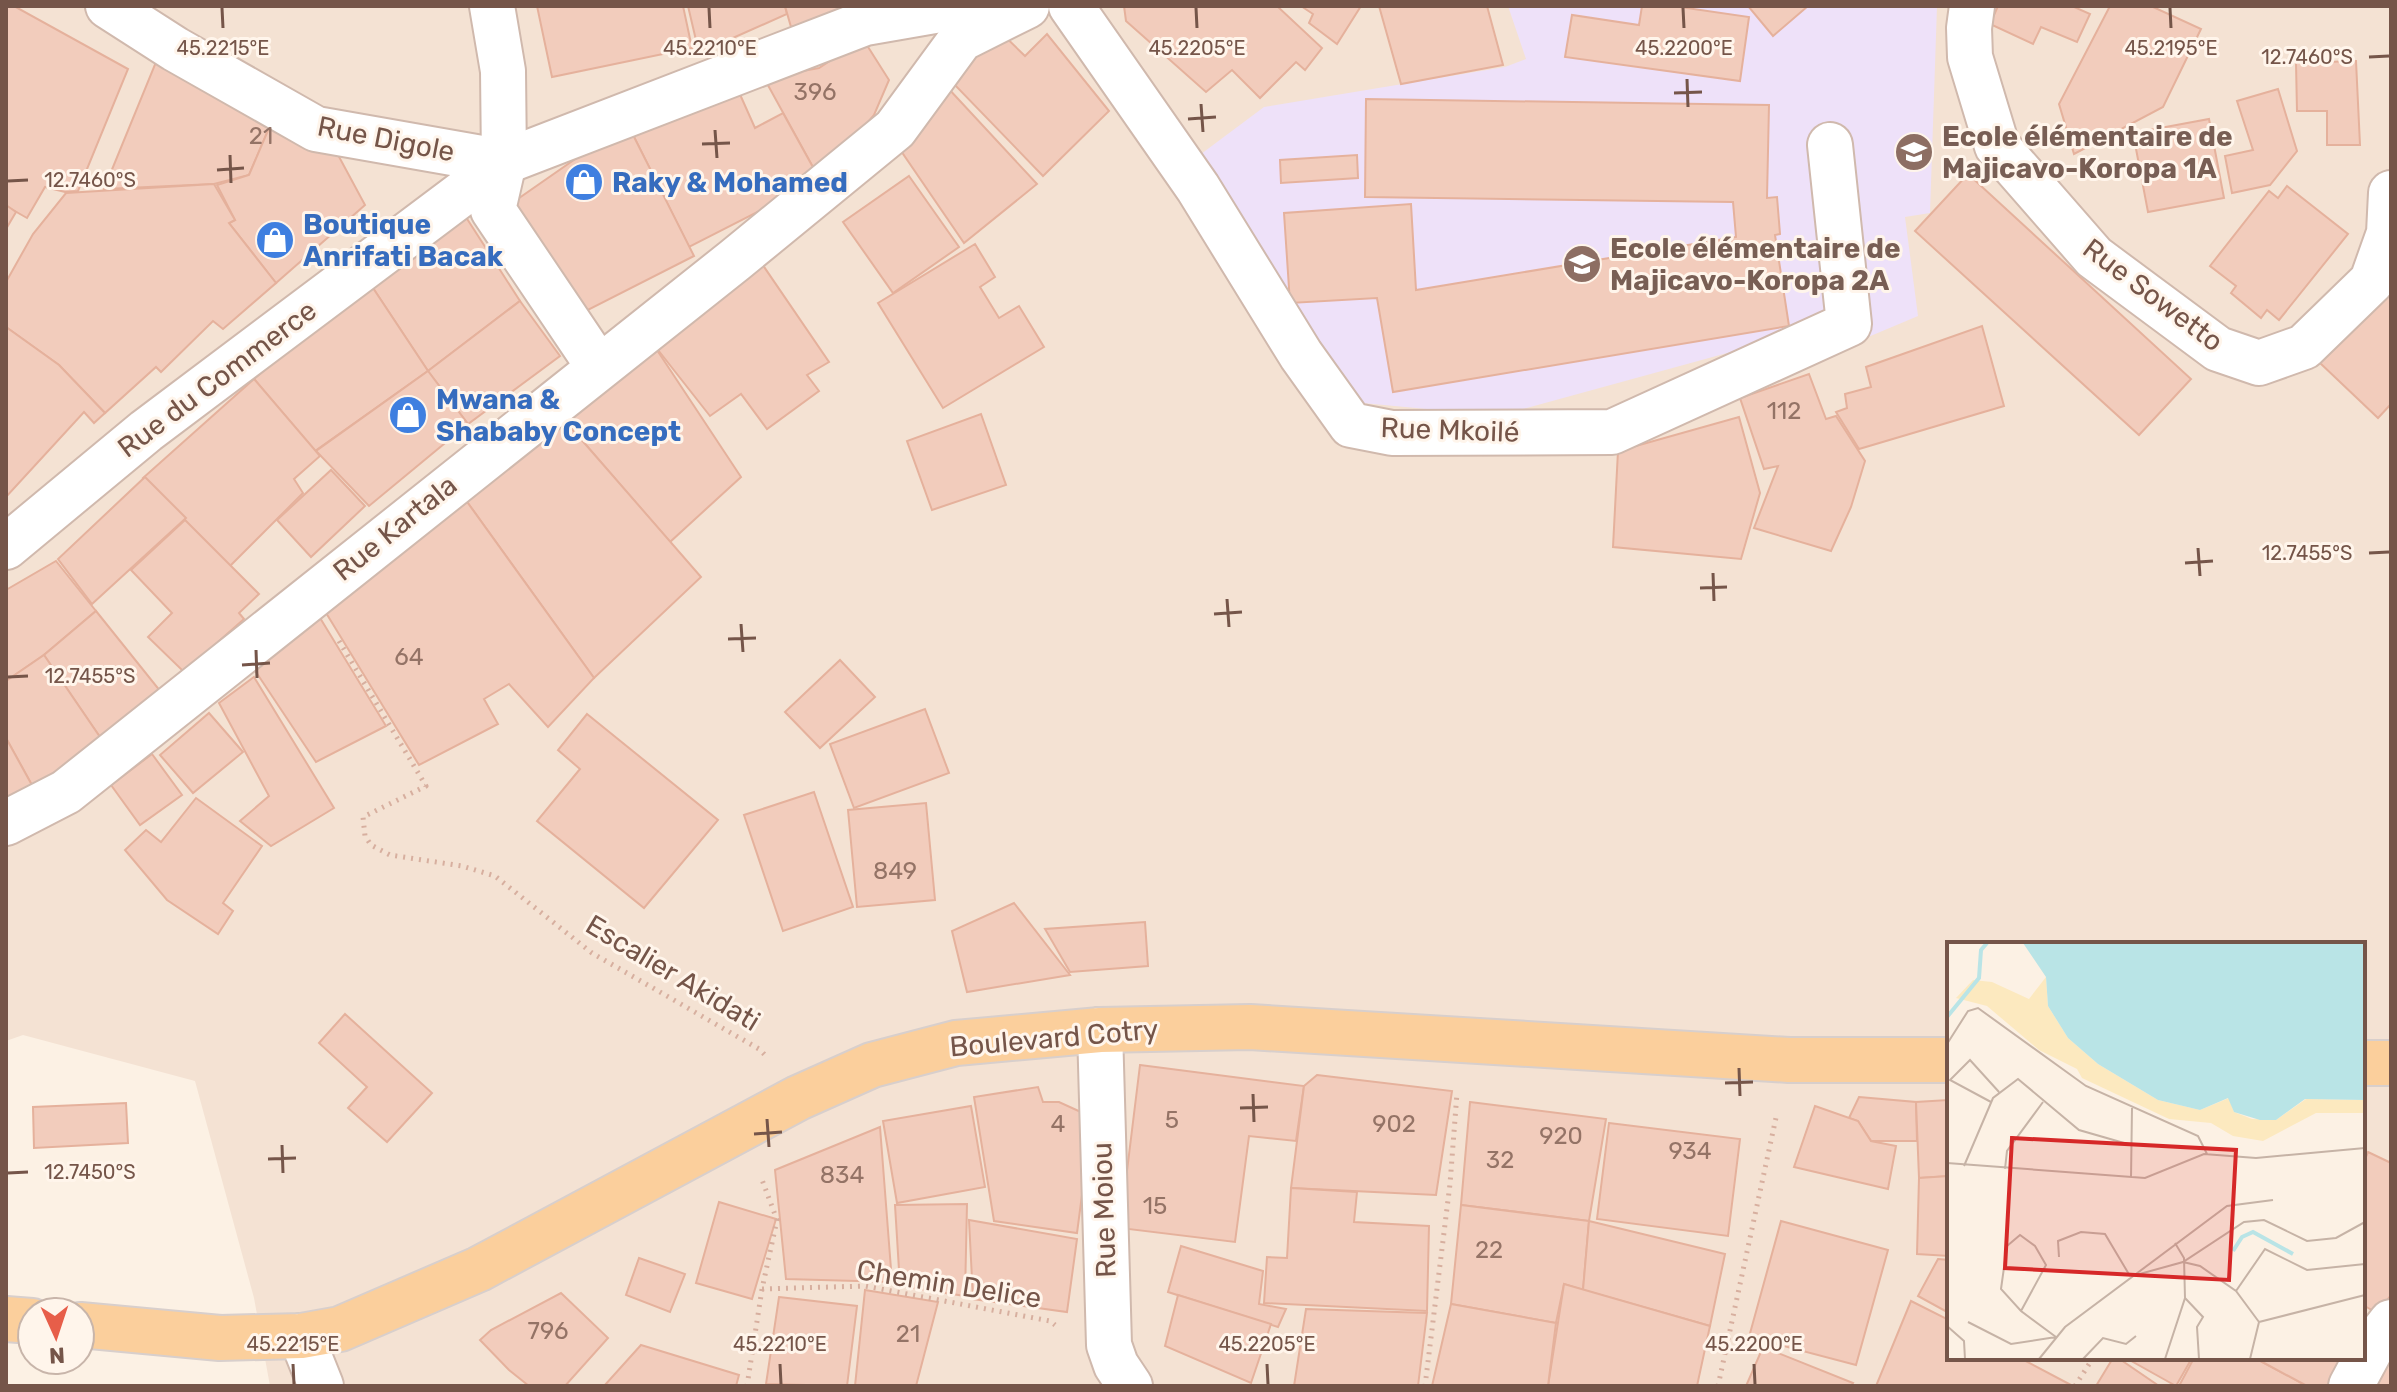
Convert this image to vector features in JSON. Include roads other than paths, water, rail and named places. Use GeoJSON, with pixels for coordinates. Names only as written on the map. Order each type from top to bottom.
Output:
{"type":"FeatureCollection","features":[{"type":"Feature","properties":{"kind":"main road","name":"Boulevard Cotry"},"geometry":{"type":"LineString","coordinates":[[96,1326],[220,1338],[301,1336],[340,1329],[479,1269],[798,1098],[872,1065],[956,1043],[1100,1030],[1250,1027],[1789,1060],[1947,1060]]}},
{"type":"Feature","properties":{"kind":"main road"},"geometry":{"type":"LineString","coordinates":[[2365,1063],[2391,1063]]}},
{"type":"Feature","properties":{"kind":"street","name":"Rue Digole"},"geometry":{"type":"LineString","coordinates":[[108,6],[175,49],[316,129],[504,162]]}},
{"type":"Feature","properties":{"kind":"street"},"geometry":{"type":"LineString","coordinates":[[492,6],[503,71],[504,162],[493,210],[598,366]]}},
{"type":"Feature","properties":{"kind":"street","name":"Rue du Commerce"},"geometry":{"type":"LineString","coordinates":[[6,547],[146,431],[504,162],[865,23],[963,6]]}},
{"type":"Feature","properties":{"kind":"street","name":"Rue Kartala"},"geometry":{"type":"LineString","coordinates":[[6,823],[66,792],[311,594],[735,260],[895,129],[961,39],[1027,6]]}},
{"type":"Feature","properties":{"kind":"street","name":"Rue Mkoilé"},"geometry":{"type":"LineString","coordinates":[[1071,6],[1198,188],[1301,355],[1351,425],[1392,433],[1612,432],[1849,324],[1830,145]]}},
{"type":"Feature","properties":{"kind":"street","name":"Rue Sowetto"},"geometry":{"type":"LineString","coordinates":[[1972,6],[1970,57],[1997,146],[2094,257],[2218,349],[2259,363],[2304,347],[2372,281],[2389,233],[2391,193]]}},
{"type":"Feature","properties":{"kind":"street","name":"Rue Moiou"},"geometry":{"type":"LineString","coordinates":[[1100,1030],[1109,1345],[1124,1380]]}},
{"type":"Feature","properties":{"kind":"street"},"geometry":{"type":"LineString","coordinates":[[2365,1360],[2391,1322]]}},
{"type":"Feature","properties":{"kind":"street"},"geometry":{"type":"LineString","coordinates":[[301,1336],[321,1386]]}},
{"type":"Feature","properties":{"kind":"street"},"geometry":{"type":"LineString","coordinates":[[2351,1386],[2365,1360]]}},
{"type":"Feature","properties":{"kind":"place","name":"Ecole élémentaire de Majicavo-Koropa 1A"},"geometry":{"type":"Point","coordinates":[1914,152]}},
{"type":"Feature","properties":{"kind":"place","name":"Raky & Mohamed"},"geometry":{"type":"Point","coordinates":[584,182]}},
{"type":"Feature","properties":{"kind":"place","name":"Boutique Anrifati Bacak"},"geometry":{"type":"Point","coordinates":[275,240]}},
{"type":"Feature","properties":{"kind":"place","name":"Ecole élémentaire de Majicavo-Koropa 2A"},"geometry":{"type":"Point","coordinates":[1582,264]}},
{"type":"Feature","properties":{"kind":"place","name":"Mwana & Shababy Concept"},"geometry":{"type":"Point","coordinates":[408,415]}}]}
